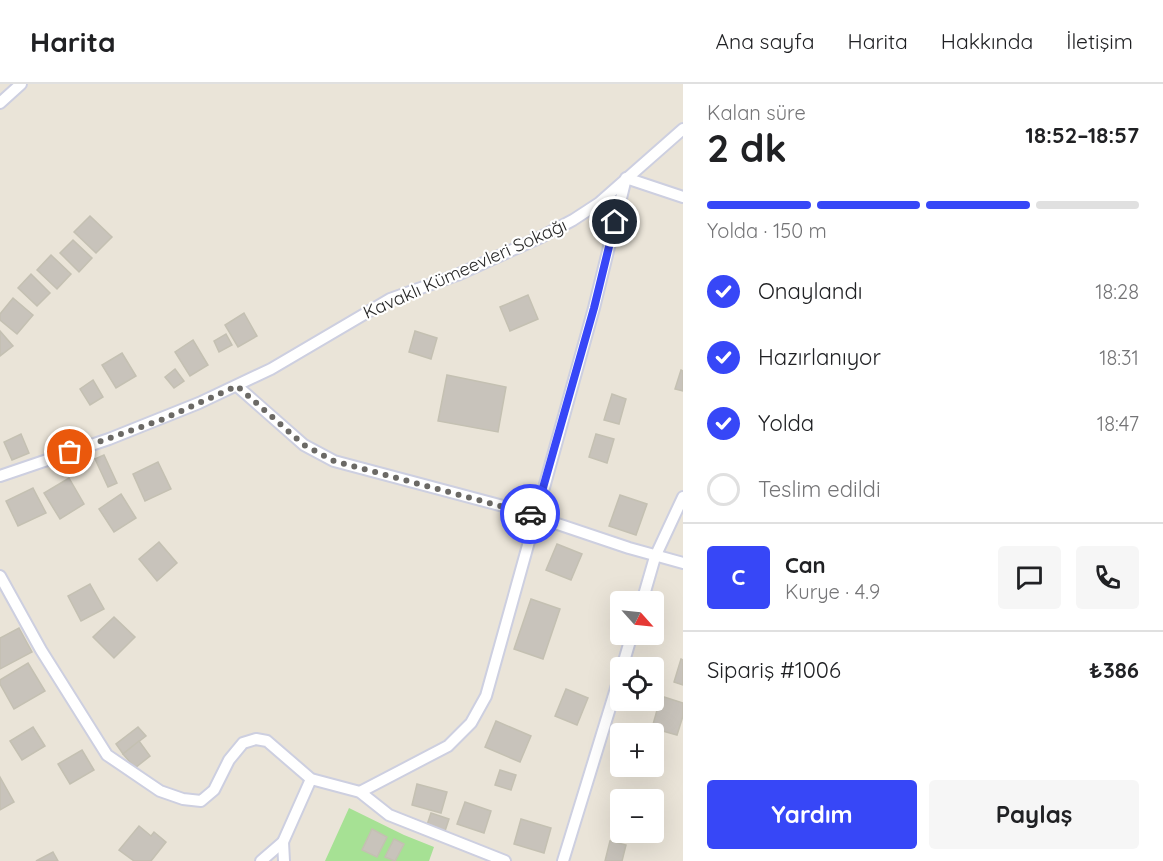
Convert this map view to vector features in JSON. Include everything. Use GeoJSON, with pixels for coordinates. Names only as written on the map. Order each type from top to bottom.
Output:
{"type":"FeatureCollection","features":[{"type":"Feature","properties":{"kind":"street"},"geometry":{"type":"LineString","coordinates":[[0,103],[21,84]]}},
{"type":"Feature","properties":{"kind":"street","name":"Kavaklı Kümeevleri Sokağı"},"geometry":{"type":"LineString","coordinates":[[0,476],[161,420],[237,386],[317,344],[390,299],[457,275],[541,237],[599,203],[683,129]]}},
{"type":"Feature","properties":{"kind":"street"},"geometry":{"type":"LineString","coordinates":[[360,792],[448,746],[471,723],[486,696],[594,308],[626,178],[683,197]]}},
{"type":"Feature","properties":{"kind":"street"},"geometry":{"type":"LineString","coordinates":[[237,386],[304,445],[334,461],[535,516],[683,563]]}},
{"type":"Feature","properties":{"kind":"street"},"geometry":{"type":"LineString","coordinates":[[645,591],[656,555],[683,497]]}},
{"type":"Feature","properties":{"kind":"street"},"geometry":{"type":"LineString","coordinates":[[0,576],[41,650],[107,755],[160,790],[183,799],[201,801],[214,790],[229,760],[243,743],[255,739],[267,741],[311,778],[360,792],[389,815],[505,861]]}},
{"type":"Feature","properties":{"kind":"street"},"geometry":{"type":"LineString","coordinates":[[563,861],[610,708]]}},
{"type":"Feature","properties":{"kind":"street"},"geometry":{"type":"LineString","coordinates":[[261,861],[283,842],[311,778]]}},
{"type":"Feature","properties":{"kind":"street"},"geometry":{"type":"LineString","coordinates":[[283,842],[284,861]]}},
{"type":"Feature","properties":{"kind":"green space"},"geometry":{"type":"Polygon","coordinates":[[[349,808],[434,847],[429,861],[325,861],[349,808]]]}},
{"type":"Feature","properties":{"kind":"building"},"geometry":{"type":"Polygon","coordinates":[[[90,216],[112,237],[96,253],[74,232],[90,216]]]}},
{"type":"Feature","properties":{"kind":"building"},"geometry":{"type":"Polygon","coordinates":[[[73,240],[92,258],[79,272],[60,253],[73,240]]]}},
{"type":"Feature","properties":{"kind":"building"},"geometry":{"type":"Polygon","coordinates":[[[51,255],[71,274],[57,289],[37,270],[51,255]]]}},
{"type":"Feature","properties":{"kind":"building"},"geometry":{"type":"Polygon","coordinates":[[[31,274],[50,293],[37,306],[18,288],[31,274]]]}},
{"type":"Feature","properties":{"kind":"building"},"geometry":{"type":"Polygon","coordinates":[[[528,295],[538,319],[510,331],[500,307],[528,295]]]}},
{"type":"Feature","properties":{"kind":"building"},"geometry":{"type":"Polygon","coordinates":[[[13,298],[33,315],[17,334],[0,320],[0,314],[13,298]]]}},
{"type":"Feature","properties":{"kind":"building"},"geometry":{"type":"Polygon","coordinates":[[[244,313],[257,336],[238,347],[225,325],[244,313]]]}},
{"type":"Feature","properties":{"kind":"building"},"geometry":{"type":"Polygon","coordinates":[[[0,331],[13,346],[0,356],[0,331]]]}},
{"type":"Feature","properties":{"kind":"building"},"geometry":{"type":"Polygon","coordinates":[[[415,331],[437,338],[431,359],[409,352],[415,331]]]}},
{"type":"Feature","properties":{"kind":"building"},"geometry":{"type":"Polygon","coordinates":[[[226,334],[232,345],[219,352],[214,341],[226,334]]]}},
{"type":"Feature","properties":{"kind":"building"},"geometry":{"type":"Polygon","coordinates":[[[193,340],[208,365],[190,376],[175,352],[193,340]]]}},
{"type":"Feature","properties":{"kind":"building"},"geometry":{"type":"Polygon","coordinates":[[[122,353],[136,376],[116,388],[102,365],[122,353]]]}},
{"type":"Feature","properties":{"kind":"building"},"geometry":{"type":"Polygon","coordinates":[[[175,369],[184,381],[174,388],[165,377],[175,369]]]}},
{"type":"Feature","properties":{"kind":"building"},"geometry":{"type":"Polygon","coordinates":[[[681,370],[683,371],[683,391],[675,389],[681,370]]]}},
{"type":"Feature","properties":{"kind":"building"},"geometry":{"type":"Polygon","coordinates":[[[447,375],[506,387],[498,432],[438,421],[447,375]]]}},
{"type":"Feature","properties":{"kind":"building"},"geometry":{"type":"Polygon","coordinates":[[[93,380],[103,397],[90,405],[80,389],[93,380]]]}},
{"type":"Feature","properties":{"kind":"building"},"geometry":{"type":"Polygon","coordinates":[[[612,394],[626,399],[619,424],[604,420],[612,394]]]}},
{"type":"Feature","properties":{"kind":"building"},"geometry":{"type":"Polygon","coordinates":[[[21,434],[29,453],[12,460],[4,442],[21,434]]]}},
{"type":"Feature","properties":{"kind":"building"},"geometry":{"type":"Polygon","coordinates":[[[596,434],[614,439],[607,463],[589,457],[596,434]]]}},
{"type":"Feature","properties":{"kind":"building"},"geometry":{"type":"Polygon","coordinates":[[[104,455],[117,483],[108,487],[95,459],[104,455]]]}},
{"type":"Feature","properties":{"kind":"building"},"geometry":{"type":"Polygon","coordinates":[[[158,462],[171,489],[145,501],[133,474],[158,462]]]}},
{"type":"Feature","properties":{"kind":"building"},"geometry":{"type":"Polygon","coordinates":[[[69,478],[84,504],[60,519],[44,493],[69,478]]]}},
{"type":"Feature","properties":{"kind":"building"},"geometry":{"type":"Polygon","coordinates":[[[33,488],[46,513],[18,526],[6,501],[33,488]]]}},
{"type":"Feature","properties":{"kind":"building"},"geometry":{"type":"Polygon","coordinates":[[[121,494],[136,518],[114,532],[99,509],[121,494]]]}},
{"type":"Feature","properties":{"kind":"building"},"geometry":{"type":"Polygon","coordinates":[[[620,495],[647,504],[636,535],[609,526],[620,495]]]}},
{"type":"Feature","properties":{"kind":"building"},"geometry":{"type":"Polygon","coordinates":[[[159,542],[177,563],[157,581],[139,559],[159,542]]]}},
{"type":"Feature","properties":{"kind":"building"},"geometry":{"type":"Polygon","coordinates":[[[557,544],[582,554],[571,580],[546,570],[557,544]]]}},
{"type":"Feature","properties":{"kind":"building"},"geometry":{"type":"Polygon","coordinates":[[[90,584],[104,609],[81,621],[68,596],[90,584]]]}},
{"type":"Feature","properties":{"kind":"building"},"geometry":{"type":"Polygon","coordinates":[[[531,599],[560,609],[543,659],[514,649],[531,599]]]}},
{"type":"Feature","properties":{"kind":"building"},"geometry":{"type":"Polygon","coordinates":[[[114,617],[135,637],[114,658],[93,637],[114,617]]]}},
{"type":"Feature","properties":{"kind":"building"},"geometry":{"type":"Polygon","coordinates":[[[19,628],[32,652],[0,669],[0,638],[19,628]]]}},
{"type":"Feature","properties":{"kind":"building"},"geometry":{"type":"Polygon","coordinates":[[[681,659],[683,660],[683,685],[674,682],[681,659]]]}},
{"type":"Feature","properties":{"kind":"building"},"geometry":{"type":"Polygon","coordinates":[[[28,663],[45,691],[14,709],[0,680],[28,663]]]}},
{"type":"Feature","properties":{"kind":"building"},"geometry":{"type":"Polygon","coordinates":[[[566,689],[588,698],[577,725],[555,716],[566,689]]]}},
{"type":"Feature","properties":{"kind":"building"},"geometry":{"type":"Polygon","coordinates":[[[664,697],[683,703],[683,716],[677,735],[664,731],[664,723],[653,723],[657,711],[664,711],[664,697]]]}},
{"type":"Feature","properties":{"kind":"building"},"geometry":{"type":"Polygon","coordinates":[[[496,721],[531,736],[520,762],[485,747],[496,721]]]}},
{"type":"Feature","properties":{"kind":"building"},"geometry":{"type":"Polygon","coordinates":[[[33,727],[45,746],[22,760],[10,741],[33,727]]]}},
{"type":"Feature","properties":{"kind":"building"},"geometry":{"type":"Polygon","coordinates":[[[138,727],[146,736],[123,754],[116,744],[138,727]]]}},
{"type":"Feature","properties":{"kind":"building"},"geometry":{"type":"Polygon","coordinates":[[[139,741],[150,756],[135,768],[123,754],[139,741]]]}},
{"type":"Feature","properties":{"kind":"building"},"geometry":{"type":"Polygon","coordinates":[[[82,750],[94,770],[70,784],[58,764],[82,750]]]}},
{"type":"Feature","properties":{"kind":"building"},"geometry":{"type":"Polygon","coordinates":[[[500,770],[516,775],[511,790],[495,785],[500,770]]]}},
{"type":"Feature","properties":{"kind":"building"},"geometry":{"type":"Polygon","coordinates":[[[0,777],[14,802],[0,810],[0,777]]]}},
{"type":"Feature","properties":{"kind":"building"},"geometry":{"type":"Polygon","coordinates":[[[417,784],[447,792],[441,813],[412,805],[417,784]]]}},
{"type":"Feature","properties":{"kind":"building"},"geometry":{"type":"Polygon","coordinates":[[[465,802],[491,811],[484,833],[457,824],[465,802]]]}},
{"type":"Feature","properties":{"kind":"building"},"geometry":{"type":"Polygon","coordinates":[[[431,813],[449,819],[445,831],[427,825],[431,813]]]}},
{"type":"Feature","properties":{"kind":"building"},"geometry":{"type":"Polygon","coordinates":[[[521,819],[551,828],[544,853],[514,844],[521,819]]]}},
{"type":"Feature","properties":{"kind":"building"},"geometry":{"type":"Polygon","coordinates":[[[139,826],[151,836],[154,832],[166,842],[151,861],[134,861],[119,850],[139,826]]]}},
{"type":"Feature","properties":{"kind":"building"},"geometry":{"type":"Polygon","coordinates":[[[372,829],[387,837],[377,857],[362,850],[372,829]]]}},
{"type":"Feature","properties":{"kind":"building"},"geometry":{"type":"Polygon","coordinates":[[[394,839],[404,844],[395,861],[385,857],[394,839]]]}},
{"type":"Feature","properties":{"kind":"building"},"geometry":{"type":"Polygon","coordinates":[[[610,841],[610,843],[626,845],[622,861],[605,861],[610,841]]]}},
{"type":"Feature","properties":{"kind":"building"},"geometry":{"type":"Polygon","coordinates":[[[53,852],[58,861],[36,861],[53,852]]]}},
{"type":"Feature","properties":{"kind":"way so far"},"geometry":{"type":"LineString","coordinates":[[70,452],[161,420],[237,386],[304,445],[334,461],[530,514]]}},
{"type":"Feature","properties":{"kind":"route"},"geometry":{"type":"LineString","coordinates":[[530,514],[535,516],[594,308],[615,222]]}}]}
